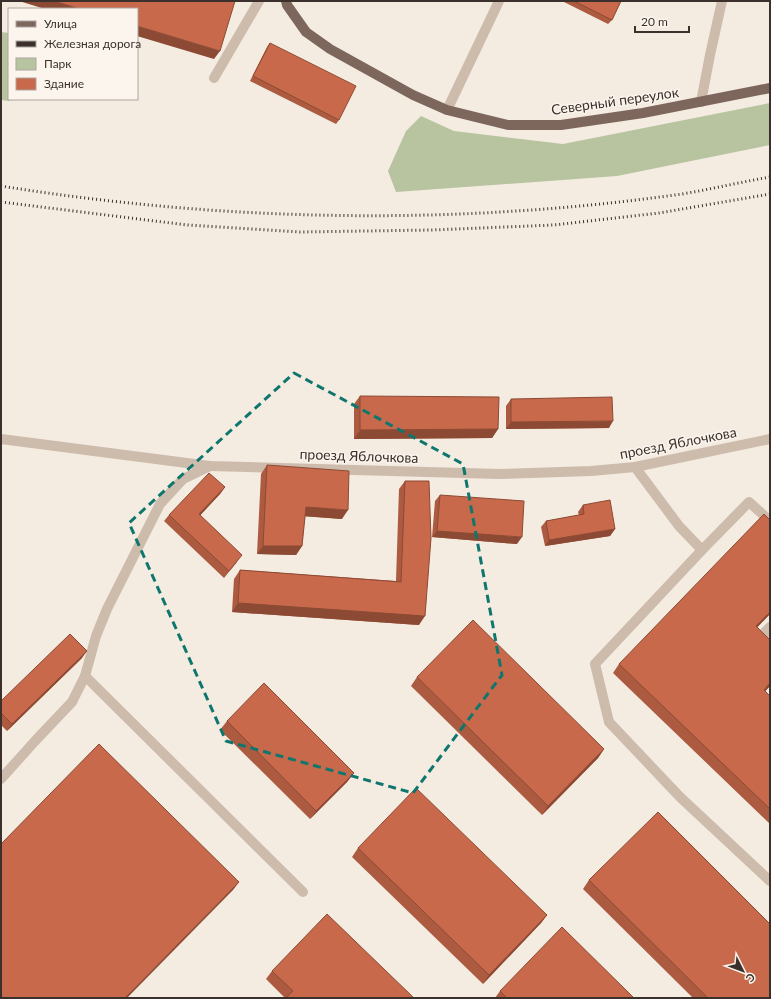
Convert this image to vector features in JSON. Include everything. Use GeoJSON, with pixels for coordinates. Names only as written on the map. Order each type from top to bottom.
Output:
{"type":"FeatureCollection","features":[{"type":"Feature","properties":{"kind":"main road","name":"Северный переулок"},"geometry":{"type":"LineString","coordinates":[[286,1],[287,5],[306,32],[330,50],[413,95],[447,110],[508,125],[561,125],[643,113],[770,88]]}},
{"type":"Feature","properties":{"kind":"street"},"geometry":{"type":"LineString","coordinates":[[214,78],[259,1]]}},
{"type":"Feature","properties":{"kind":"street"},"geometry":{"type":"LineString","coordinates":[[447,110],[499,1]]}},
{"type":"Feature","properties":{"kind":"street"},"geometry":{"type":"LineString","coordinates":[[701,102],[722,1]]}},
{"type":"Feature","properties":{"kind":"street"},"geometry":{"type":"LineString","coordinates":[[1,439],[210,466]]}},
{"type":"Feature","properties":{"kind":"street","name":"проезд Яблочкова"},"geometry":{"type":"LineString","coordinates":[[1,779],[72,702],[85,676],[96,636],[106,609],[160,504],[183,479],[210,466],[500,474],[591,470],[634,467],[770,439]]}},
{"type":"Feature","properties":{"kind":"street"},"geometry":{"type":"LineString","coordinates":[[634,467],[679,526],[702,550]]}},
{"type":"Feature","properties":{"kind":"street"},"geometry":{"type":"LineString","coordinates":[[770,521],[749,502],[595,664],[609,722],[680,797],[770,881]]}},
{"type":"Feature","properties":{"kind":"street"},"geometry":{"type":"LineString","coordinates":[[770,627],[764,633],[770,639]]}},
{"type":"Feature","properties":{"kind":"street"},"geometry":{"type":"LineString","coordinates":[[85,676],[303,892]]}},
{"type":"Feature","properties":{"kind":"highlighted area"},"geometry":{"type":"Polygon","coordinates":[[[294,373],[463,464],[502,675],[413,793],[226,741],[129,523],[294,373]]]}},
{"type":"Feature","properties":{"kind":"green space"},"geometry":{"type":"Polygon","coordinates":[[[1,32],[8,33],[8,100],[12,100],[9,101],[1,100],[1,32]]]}},
{"type":"Feature","properties":{"kind":"green space"},"geometry":{"type":"Polygon","coordinates":[[[770,103],[770,145],[617,176],[396,192],[388,171],[406,131],[421,116],[454,131],[563,144],[770,103]]]}},
{"type":"Feature","properties":{"kind":"building"},"geometry":{"type":"Polygon","coordinates":[[[54,1],[235,1],[220,51],[138,26],[138,8],[77,8],[54,1]]]}},
{"type":"Feature","properties":{"kind":"building"},"geometry":{"type":"Polygon","coordinates":[[[574,1],[621,1],[612,20],[574,1]]]}},
{"type":"Feature","properties":{"kind":"building"},"geometry":{"type":"Polygon","coordinates":[[[270,43],[356,86],[339,120],[253,76],[270,43]]]}},
{"type":"Feature","properties":{"kind":"building"},"geometry":{"type":"Polygon","coordinates":[[[360,396],[499,397],[498,429],[360,430],[360,396]]]}},
{"type":"Feature","properties":{"kind":"building"},"geometry":{"type":"Polygon","coordinates":[[[612,397],[613,421],[511,422],[511,399],[612,397]]]}},
{"type":"Feature","properties":{"kind":"building"},"geometry":{"type":"Polygon","coordinates":[[[267,465],[349,471],[348,510],[306,507],[302,546],[263,546],[267,465]]]}},
{"type":"Feature","properties":{"kind":"building"},"geometry":{"type":"Polygon","coordinates":[[[209,473],[225,487],[199,514],[242,555],[229,571],[169,515],[209,473]]]}},
{"type":"Feature","properties":{"kind":"building"},"geometry":{"type":"Polygon","coordinates":[[[405,481],[429,481],[431,538],[425,616],[238,603],[240,570],[401,582],[405,481]]]}},
{"type":"Feature","properties":{"kind":"building"},"geometry":{"type":"Polygon","coordinates":[[[440,495],[524,501],[522,537],[437,531],[440,495]]]}},
{"type":"Feature","properties":{"kind":"building"},"geometry":{"type":"Polygon","coordinates":[[[610,500],[615,529],[549,540],[546,521],[584,514],[583,505],[610,500]]]}},
{"type":"Feature","properties":{"kind":"building"},"geometry":{"type":"Polygon","coordinates":[[[764,514],[770,520],[770,612],[756,626],[770,640],[770,683],[764,690],[770,696],[770,809],[619,664],[764,514]]]}},
{"type":"Feature","properties":{"kind":"building"},"geometry":{"type":"Polygon","coordinates":[[[473,620],[604,749],[548,806],[417,677],[473,620]]]}},
{"type":"Feature","properties":{"kind":"building"},"geometry":{"type":"Polygon","coordinates":[[[70,634],[87,651],[12,724],[1,713],[1,701],[70,634]]]}},
{"type":"Feature","properties":{"kind":"building"},"geometry":{"type":"Polygon","coordinates":[[[264,683],[354,773],[316,811],[227,721],[264,683]]]}},
{"type":"Feature","properties":{"kind":"building"},"geometry":{"type":"Polygon","coordinates":[[[99,744],[239,882],[125,998],[1,998],[1,844],[99,744]]]}},
{"type":"Feature","properties":{"kind":"building"},"geometry":{"type":"Polygon","coordinates":[[[416,788],[547,915],[489,975],[358,848],[416,788]]]}},
{"type":"Feature","properties":{"kind":"building"},"geometry":{"type":"Polygon","coordinates":[[[658,812],[770,924],[770,998],[708,998],[589,880],[658,812]]]}},
{"type":"Feature","properties":{"kind":"building"},"geometry":{"type":"Polygon","coordinates":[[[327,914],[414,998],[286,998],[293,991],[272,971],[327,914]]]}},
{"type":"Feature","properties":{"kind":"building"},"geometry":{"type":"Polygon","coordinates":[[[562,927],[634,998],[507,998],[500,991],[562,927]]]}},
{"type":"Feature","properties":{"kind":"railway"},"geometry":{"type":"LineString","coordinates":[[1,186],[85,198],[170,207],[256,213],[341,216],[427,215],[512,211],[597,204],[682,194],[770,177]]}},
{"type":"Feature","properties":{"kind":"railway"},"geometry":{"type":"LineString","coordinates":[[1,202],[187,225],[300,232],[432,230],[554,225],[659,213],[770,194]]}}]}
